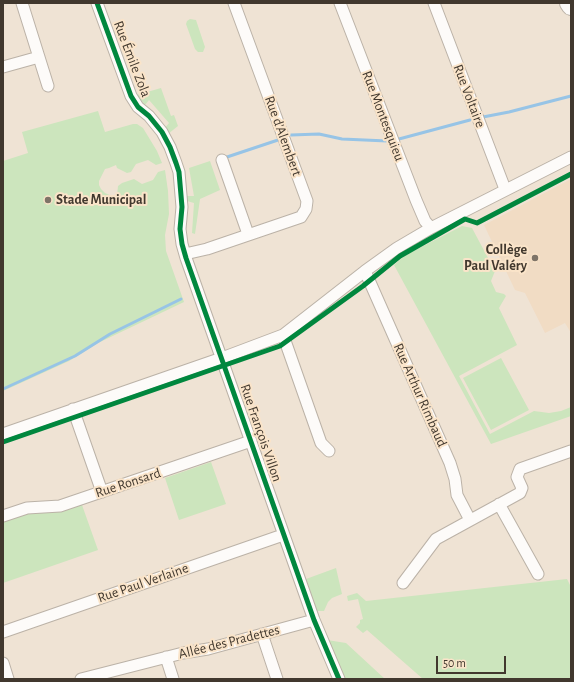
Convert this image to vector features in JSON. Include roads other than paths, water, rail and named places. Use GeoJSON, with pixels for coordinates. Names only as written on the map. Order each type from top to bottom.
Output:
{"type":"FeatureCollection","features":[{"type":"Feature","properties":{"kind":"street"},"geometry":{"type":"LineString","coordinates":[[22,3],[48,86]]}},
{"type":"Feature","properties":{"kind":"street","name":"Rue Émile Zola"},"geometry":{"type":"LineString","coordinates":[[98,3],[131,96],[138,107],[149,116],[162,132],[176,163],[179,172],[182,207],[180,229],[185,254]]}},
{"type":"Feature","properties":{"kind":"street","name":"Rue d'Alembert"},"geometry":{"type":"LineString","coordinates":[[185,254],[301,217],[306,209],[307,201],[234,3]]}},
{"type":"Feature","properties":{"kind":"street","name":"Rue Montesquieu"},"geometry":{"type":"LineString","coordinates":[[340,3],[416,200],[425,221],[431,228]]}},
{"type":"Feature","properties":{"kind":"street","name":"Rue Voltaire"},"geometry":{"type":"LineString","coordinates":[[434,3],[505,190]]}},
{"type":"Feature","properties":{"kind":"street"},"geometry":{"type":"LineString","coordinates":[[3,67],[39,58]]}},
{"type":"Feature","properties":{"kind":"street"},"geometry":{"type":"LineString","coordinates":[[3,434],[222,358],[283,335],[397,248],[431,228],[571,157]]}},
{"type":"Feature","properties":{"kind":"street"},"geometry":{"type":"LineString","coordinates":[[222,160],[248,234]]}},
{"type":"Feature","properties":{"kind":"street","name":"Rue François Villon"},"geometry":{"type":"LineString","coordinates":[[185,254],[195,287],[222,358],[314,620]]}},
{"type":"Feature","properties":{"kind":"street","name":"Rue Arthur Rimbaud"},"geometry":{"type":"LineString","coordinates":[[365,271],[450,463],[455,479],[456,495],[470,520]]}},
{"type":"Feature","properties":{"kind":"street"},"geometry":{"type":"LineString","coordinates":[[283,335],[321,442],[329,451]]}},
{"type":"Feature","properties":{"kind":"street"},"geometry":{"type":"LineString","coordinates":[[73,409],[102,492]]}},
{"type":"Feature","properties":{"kind":"street","name":"Rue Ronsard"},"geometry":{"type":"LineString","coordinates":[[3,516],[27,508],[60,506],[251,441]]}},
{"type":"Feature","properties":{"kind":"street"},"geometry":{"type":"LineString","coordinates":[[403,582],[436,539],[520,493],[522,488],[517,477],[520,469],[571,451]]}},
{"type":"Feature","properties":{"kind":"street"},"geometry":{"type":"LineString","coordinates":[[499,504],[538,574]]}},
{"type":"Feature","properties":{"kind":"street","name":"Rue Paul Verlaine"},"geometry":{"type":"LineString","coordinates":[[3,632],[283,535]]}},
{"type":"Feature","properties":{"kind":"street"},"geometry":{"type":"LineString","coordinates":[[314,620],[339,679]]}},
{"type":"Feature","properties":{"kind":"street","name":"Allée des Pradettes"},"geometry":{"type":"LineString","coordinates":[[81,679],[314,620]]}},
{"type":"Feature","properties":{"kind":"street"},"geometry":{"type":"LineString","coordinates":[[262,634],[277,679]]}},
{"type":"Feature","properties":{"kind":"street"},"geometry":{"type":"LineString","coordinates":[[166,658],[173,679]]}},
{"type":"Feature","properties":{"kind":"street"},"geometry":{"type":"LineString","coordinates":[[3,663],[8,679]]}},
{"type":"Feature","properties":{"kind":"waterway"},"geometry":{"type":"LineString","coordinates":[[483,117],[571,96]]}},
{"type":"Feature","properties":{"kind":"waterway"},"geometry":{"type":"LineString","coordinates":[[399,139],[470,120]]}},
{"type":"Feature","properties":{"kind":"waterway"},"geometry":{"type":"LineString","coordinates":[[291,135],[319,134],[342,139],[387,141]]}},
{"type":"Feature","properties":{"kind":"waterway"},"geometry":{"type":"LineString","coordinates":[[227,157],[278,140]]}},
{"type":"Feature","properties":{"kind":"waterway"},"geometry":{"type":"LineString","coordinates":[[3,389],[75,356],[110,334],[181,299]]}},
{"type":"Feature","properties":{"kind":"place","name":"Stade Municipal"},"geometry":{"type":"Point","coordinates":[48,200]}},
{"type":"Feature","properties":{"kind":"place","name":"Collège Paul Valéry"},"geometry":{"type":"Point","coordinates":[535,258]}}]}
